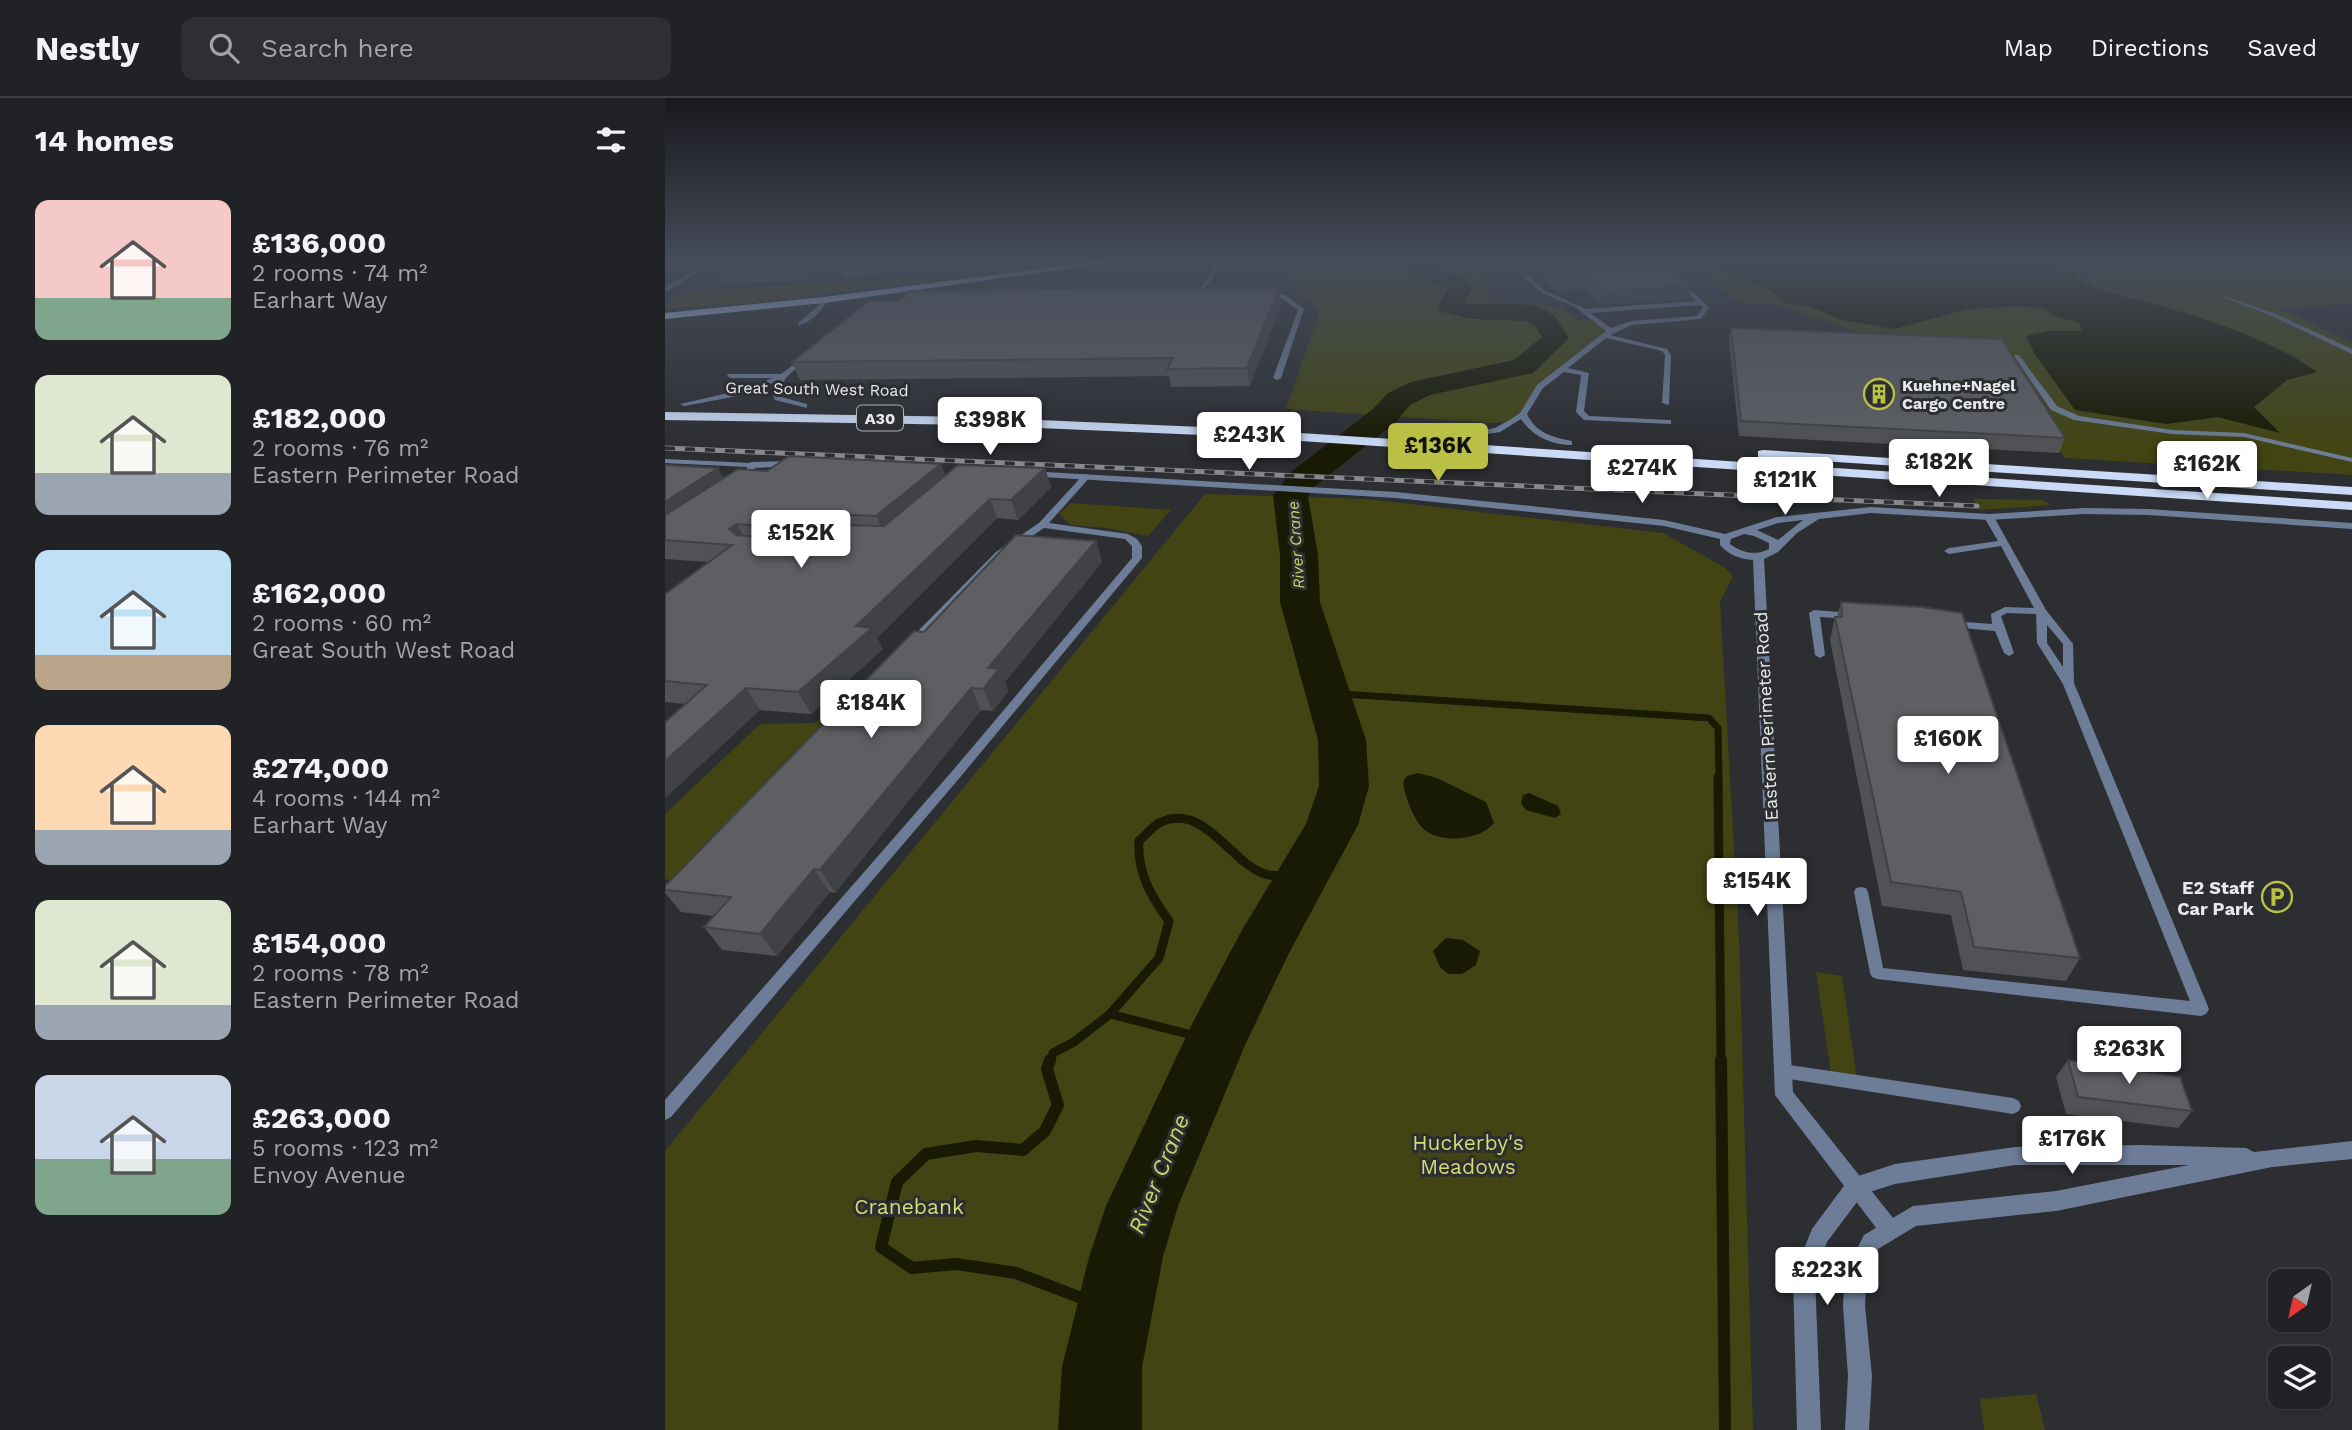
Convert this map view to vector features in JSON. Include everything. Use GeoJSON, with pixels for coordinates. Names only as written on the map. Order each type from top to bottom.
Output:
{"type":"FeatureCollection","features":[{"type":"Feature","properties":{"kind":"highway","name":"Great South West Road"},"geometry":{"type":"LineString","coordinates":[[665,403],[1080,414],[1329,433],[1377,442],[2352,506]]}},
{"type":"Feature","properties":{"kind":"highway","name":"Great South West Road"},"geometry":{"type":"LineString","coordinates":[[665,416],[972,421],[1329,433],[1391,432],[2352,491]]}},
{"type":"Feature","properties":{"kind":"street"},"geometry":{"type":"LineString","coordinates":[[751,466],[800,464]]}},
{"type":"Feature","properties":{"kind":"street"},"geometry":{"type":"LineString","coordinates":[[1023,474],[1408,496],[1664,523],[1726,537],[1777,520],[1871,510],[1989,517],[2084,510],[2352,526]]}},
{"type":"Feature","properties":{"kind":"street"},"geometry":{"type":"LineString","coordinates":[[1726,537],[1725,545],[1734,552],[1758,556],[1774,550],[1793,531],[1819,514]]}},
{"type":"Feature","properties":{"kind":"street"},"geometry":{"type":"LineString","coordinates":[[1742,531],[1770,538],[1775,546],[1774,550]]}},
{"type":"Feature","properties":{"kind":"street","name":"Eastern Perimeter Road"},"geometry":{"type":"LineString","coordinates":[[1758,556],[1784,1095],[1890,1230]]}},
{"type":"Feature","properties":{"kind":"street"},"geometry":{"type":"LineString","coordinates":[[1857,1430],[1860,1376],[1854,1306],[1856,1272],[1871,1242],[1913,1216],[2056,1200],[2272,1158],[2352,1150]]}},
{"type":"Feature","properties":{"kind":"street"},"geometry":{"type":"LineString","coordinates":[[1809,1430],[1804,1276],[1819,1236],[1856,1186],[1895,1174],[2015,1156],[2141,1154],[2272,1158]]}},
{"type":"Feature","properties":{"kind":"lane"},"geometry":{"type":"LineString","coordinates":[[1277,378],[1296,324]]}},
{"type":"Feature","properties":{"kind":"lane"},"geometry":{"type":"LineString","coordinates":[[1597,324],[1606,333],[1665,350],[1668,355],[1666,403]]}},
{"type":"Feature","properties":{"kind":"lane"},"geometry":{"type":"LineString","coordinates":[[1466,436],[1497,430],[1524,414],[1540,387],[1606,333],[1628,324]]}},
{"type":"Feature","properties":{"kind":"lane"},"geometry":{"type":"LineString","coordinates":[[2293,324],[2352,352]]}},
{"type":"Feature","properties":{"kind":"lane"},"geometry":{"type":"LineString","coordinates":[[684,404],[736,394],[782,377],[814,352]]}},
{"type":"Feature","properties":{"kind":"lane"},"geometry":{"type":"LineString","coordinates":[[2017,356],[2054,408],[2070,416],[2094,422],[2172,432],[2244,435],[2352,460]]}},
{"type":"Feature","properties":{"kind":"lane"},"geometry":{"type":"LineString","coordinates":[[1561,369],[1585,373],[1580,412],[1587,418],[1668,422]]}},
{"type":"Feature","properties":{"kind":"lane"},"geometry":{"type":"LineString","coordinates":[[731,376],[782,377]]}},
{"type":"Feature","properties":{"kind":"lane"},"geometry":{"type":"LineString","coordinates":[[782,377],[776,396],[804,406]]}},
{"type":"Feature","properties":{"kind":"lane"},"geometry":{"type":"LineString","coordinates":[[1524,414],[1533,430],[1541,436],[1569,443]]}},
{"type":"Feature","properties":{"kind":"lane"},"geometry":{"type":"LineString","coordinates":[[665,461],[751,466],[750,477],[743,485]]}},
{"type":"Feature","properties":{"kind":"lane"},"geometry":{"type":"LineString","coordinates":[[924,629],[999,554],[1042,525],[1087,477]]}},
{"type":"Feature","properties":{"kind":"lane"},"geometry":{"type":"LineString","coordinates":[[1989,517],[2041,611],[2068,644],[2069,684]]}},
{"type":"Feature","properties":{"kind":"lane"},"geometry":{"type":"LineString","coordinates":[[665,1112],[958,772],[1137,558],[1139,548],[1136,542],[1128,537],[1042,525]]}},
{"type":"Feature","properties":{"kind":"lane"},"geometry":{"type":"LineString","coordinates":[[1949,551],[2004,543]]}},
{"type":"Feature","properties":{"kind":"lane"},"geometry":{"type":"LineString","coordinates":[[2009,653],[1996,614],[2005,610],[2041,611]]}},
{"type":"Feature","properties":{"kind":"lane"},"geometry":{"type":"LineString","coordinates":[[1861,892],[1877,973],[2201,1009],[2069,684],[2042,643],[2041,611]]}},
{"type":"Feature","properties":{"kind":"lane"},"geometry":{"type":"LineString","coordinates":[[1820,656],[1814,613],[1867,617]]}},
{"type":"Feature","properties":{"kind":"lane"},"geometry":{"type":"LineString","coordinates":[[1933,623],[1999,628]]}},
{"type":"Feature","properties":{"kind":"lane"},"geometry":{"type":"LineString","coordinates":[[1783,1071],[2013,1106]]}},
{"type":"Feature","properties":{"kind":"green space"},"geometry":{"type":"Polygon","coordinates":[[[1315,324],[1599,324],[1610,331],[1540,387],[1523,414],[1514,421],[1491,423],[1286,409],[1315,324]]]}},
{"type":"Feature","properties":{"kind":"green space"},"geometry":{"type":"Polygon","coordinates":[[[1835,324],[1866,324],[1894,329],[1912,324],[2080,324],[2083,332],[2048,331],[2166,424],[2218,417],[2279,432],[2253,407],[2287,380],[2316,372],[2291,354],[2207,324],[2313,324],[2352,343],[2352,475],[2065,458],[1987,338],[1869,336],[1835,324]]]}},
{"type":"Feature","properties":{"kind":"green space"},"geometry":{"type":"Polygon","coordinates":[[[1205,494],[1366,499],[1663,533],[1724,567],[1733,576],[1720,602],[1739,937],[1753,1430],[665,1430],[665,1151],[1205,494]]]}},
{"type":"Feature","properties":{"kind":"green space"},"geometry":{"type":"Polygon","coordinates":[[[1974,499],[2043,500],[2051,505],[1978,510],[1974,499]]]}},
{"type":"Feature","properties":{"kind":"green space"},"geometry":{"type":"Polygon","coordinates":[[[1070,503],[1171,510],[1148,536],[1107,528],[1071,525],[1059,514],[1070,503]]]}},
{"type":"Feature","properties":{"kind":"green space"},"geometry":{"type":"Polygon","coordinates":[[[840,709],[696,883],[665,879],[665,814],[760,724],[814,723],[840,709]]]}},
{"type":"Feature","properties":{"kind":"green space"},"geometry":{"type":"Polygon","coordinates":[[[1816,972],[1842,976],[1857,1079],[1831,1073],[1816,972]]]}},
{"type":"Feature","properties":{"kind":"green space"},"geometry":{"type":"Polygon","coordinates":[[[2036,1394],[2045,1430],[1984,1430],[1980,1399],[2036,1394]]]}},
{"type":"Feature","properties":{"kind":"shaded area"},"geometry":{"type":"Polygon","coordinates":[[[1866,324],[1912,324],[1894,329],[1866,324]]]}},
{"type":"Feature","properties":{"kind":"shaded area"},"geometry":{"type":"Polygon","coordinates":[[[2079,324],[2218,324],[2259,340],[2317,372],[2287,380],[2254,407],[2280,433],[2218,417],[2166,424],[2075,410],[2034,353],[2026,336],[2048,331],[2082,331],[2079,324]]]}},
{"type":"Feature","properties":{"kind":"shaded area"},"geometry":{"type":"Polygon","coordinates":[[[1418,773],[1437,778],[1486,802],[1494,823],[1478,834],[1467,837],[1445,838],[1426,831],[1411,809],[1403,782],[1407,776],[1418,773]]]}},
{"type":"Feature","properties":{"kind":"shaded area"},"geometry":{"type":"Polygon","coordinates":[[[1529,793],[1558,806],[1561,814],[1555,818],[1526,810],[1521,803],[1523,795],[1529,793]]]}},
{"type":"Feature","properties":{"kind":"shaded area"},"geometry":{"type":"Polygon","coordinates":[[[1446,938],[1463,940],[1480,951],[1476,965],[1462,974],[1448,974],[1440,967],[1433,951],[1446,938]]]}},
{"type":"Feature","properties":{"kind":"building"},"geometry":{"type":"Polygon","coordinates":[[[840,324],[1265,324],[1247,368],[1167,369],[1173,358],[792,362],[840,324]]]}},
{"type":"Feature","properties":{"kind":"building","name":"Kuehne+Nagel Cargo Centre"},"geometry":{"type":"Polygon","coordinates":[[[1731,328],[2002,339],[2065,438],[1741,421],[1731,328]]]}},
{"type":"Feature","properties":{"kind":"building"},"geometry":{"type":"Polygon","coordinates":[[[789,456],[941,464],[876,516],[807,513],[783,528],[737,524],[729,529],[736,535],[785,539],[810,524],[884,526],[958,465],[1045,468],[1011,500],[990,499],[856,626],[872,628],[798,692],[746,688],[665,761],[665,722],[707,685],[665,681],[665,594],[732,545],[665,540],[665,515],[738,469],[767,471],[789,456]]]}},
{"type":"Feature","properties":{"kind":"building"},"geometry":{"type":"Polygon","coordinates":[[[665,465],[718,468],[665,502],[665,465]]]}},
{"type":"Feature","properties":{"kind":"building"},"geometry":{"type":"Polygon","coordinates":[[[1016,535],[1096,541],[988,668],[999,669],[983,689],[971,688],[820,870],[814,869],[760,934],[704,927],[731,897],[665,890],[665,886],[914,631],[924,632],[1016,535]]]}},
{"type":"Feature","properties":{"kind":"building"},"geometry":{"type":"Polygon","coordinates":[[[1841,602],[1922,607],[1962,613],[2080,958],[1974,947],[1961,892],[1891,882],[1835,617],[1842,617],[1841,602]]]}},
{"type":"Feature","properties":{"kind":"building"},"geometry":{"type":"Polygon","coordinates":[[[2068,1060],[2180,1077],[2192,1111],[2078,1097],[2068,1060]]]}},
{"type":"Feature","properties":{"kind":"waterway","name":"River Crane"},"geometry":{"type":"LineString","coordinates":[[1100,1430],[1102,1367],[1126,1257],[1142,1206],[1215,1041],[1263,947],[1332,825],[1344,786],[1342,740],[1300,602],[1299,555],[1290,496],[1303,479],[1384,416],[1399,399],[1421,388],[1523,367],[1556,338],[1546,324]]}},
{"type":"Feature","properties":{"kind":"waterway"},"geometry":{"type":"LineString","coordinates":[[1327,693],[1709,718],[1718,728],[1719,778]]}},
{"type":"Feature","properties":{"kind":"waterway"},"geometry":{"type":"LineString","coordinates":[[1718,777],[1721,1062]]}},
{"type":"Feature","properties":{"kind":"waterway","name":"River Crane"},"geometry":{"type":"LineString","coordinates":[[1110,1014],[1159,958],[1169,921],[1146,884],[1140,863],[1139,841],[1156,825],[1175,818],[1189,820],[1203,826],[1240,858],[1265,874],[1303,875]]}},
{"type":"Feature","properties":{"kind":"waterway","name":"River Crane"},"geometry":{"type":"LineString","coordinates":[[1050,1062],[1053,1053],[1074,1042],[1110,1014]]}},
{"type":"Feature","properties":{"kind":"waterway","name":"River Crane"},"geometry":{"type":"LineString","coordinates":[[1110,1014],[1215,1041]]}},
{"type":"Feature","properties":{"kind":"waterway","name":"River Crane"},"geometry":{"type":"LineString","coordinates":[[1050,1060],[1047,1069],[1058,1105],[1045,1131],[1023,1150],[976,1146],[926,1154],[897,1182],[881,1247],[912,1268],[956,1264],[1016,1273],[1113,1310]]}},
{"type":"Feature","properties":{"kind":"waterway"},"geometry":{"type":"LineString","coordinates":[[1721,1060],[1725,1430]]}},
{"type":"Feature","properties":{"kind":"railway"},"geometry":{"type":"LineString","coordinates":[[665,448],[1977,506]]}},
{"type":"Feature","properties":{"kind":"place","name":"Kuehne+Nagel Cargo Centre"},"geometry":{"type":"Point","coordinates":[1879,394]}},
{"type":"Feature","properties":{"kind":"place","name":"E2 Staff Car Park"},"geometry":{"type":"Point","coordinates":[2277,897]}},
{"type":"Feature","properties":{"kind":"park label","name":"Huckerby's Meadows"},"geometry":{"type":"Point","coordinates":[1468,1154]}},
{"type":"Feature","properties":{"kind":"park label","name":"Cranebank"},"geometry":{"type":"Point","coordinates":[909,1206]}}]}
